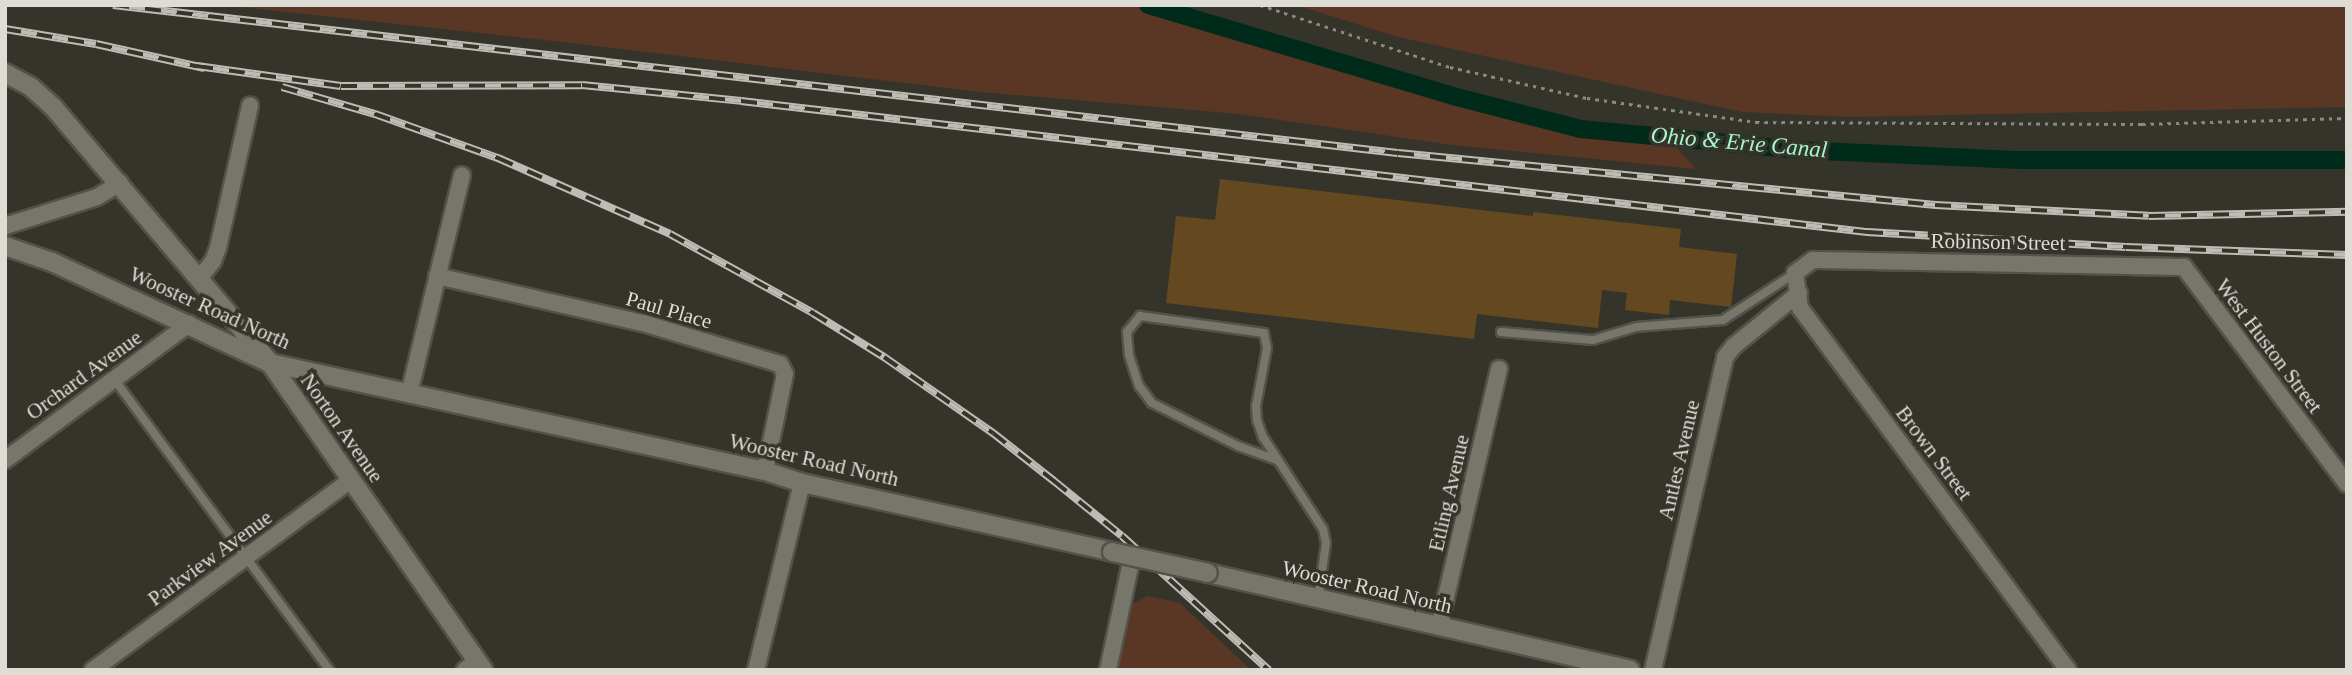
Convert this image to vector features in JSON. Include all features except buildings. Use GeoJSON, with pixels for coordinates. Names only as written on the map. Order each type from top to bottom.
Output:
{"type":"FeatureCollection","features":[{"type":"Feature","properties":{"kind":"main road","name":"Norton Avenue"},"geometry":{"type":"LineString","coordinates":[[5,73],[31,87],[54,108],[270,363],[475,667]]}},
{"type":"Feature","properties":{"kind":"main road","name":"Wooster Road North"},"geometry":{"type":"LineString","coordinates":[[5,246],[52,262],[270,363],[765,471],[802,483],[1112,552],[1131,563],[1208,573],[1630,670]]}},
{"type":"Feature","properties":{"kind":"street"},"geometry":{"type":"LineString","coordinates":[[199,279],[212,264],[218,248],[250,106]]}},
{"type":"Feature","properties":{"kind":"street"},"geometry":{"type":"LineString","coordinates":[[409,394],[463,175]]}},
{"type":"Feature","properties":{"kind":"street"},"geometry":{"type":"LineString","coordinates":[[5,226],[97,197],[120,183]]}},
{"type":"Feature","properties":{"kind":"street","name":"Robinson Street"},"geometry":{"type":"LineString","coordinates":[[1795,272],[1812,260],[2184,267]]}},
{"type":"Feature","properties":{"kind":"street","name":"West Huston Street"},"geometry":{"type":"LineString","coordinates":[[2184,267],[2347,484]]}},
{"type":"Feature","properties":{"kind":"street","name":"Brown Street"},"geometry":{"type":"LineString","coordinates":[[1795,272],[1800,308],[2068,670]]}},
{"type":"Feature","properties":{"kind":"street","name":"Paul Place"},"geometry":{"type":"LineString","coordinates":[[437,276],[643,323],[780,364],[785,374],[765,471]]}},
{"type":"Feature","properties":{"kind":"street","name":"Antles Avenue"},"geometry":{"type":"LineString","coordinates":[[1653,670],[1725,357],[1734,346],[1799,293]]}},
{"type":"Feature","properties":{"kind":"street","name":"Orchard Avenue"},"geometry":{"type":"LineString","coordinates":[[5,460],[188,324]]}},
{"type":"Feature","properties":{"kind":"street","name":"Etling Avenue"},"geometry":{"type":"LineString","coordinates":[[1439,627],[1499,369]]}},
{"type":"Feature","properties":{"kind":"street","name":"Parkview Avenue"},"geometry":{"type":"LineString","coordinates":[[93,670],[351,480]]}},
{"type":"Feature","properties":{"kind":"street"},"geometry":{"type":"LineString","coordinates":[[756,670],[802,483]]}},
{"type":"Feature","properties":{"kind":"street"},"geometry":{"type":"LineString","coordinates":[[1108,670],[1131,563]]}},
{"type":"Feature","properties":{"kind":"lane"},"geometry":{"type":"LineString","coordinates":[[1501,332],[1593,340],[1636,327],[1723,320],[1795,272]]}},
{"type":"Feature","properties":{"kind":"lane"},"geometry":{"type":"LineString","coordinates":[[1277,460],[1238,446],[1152,403],[1139,386],[1129,355],[1127,332],[1140,316],[1264,333],[1267,348],[1256,405],[1257,420],[1277,460],[1323,529],[1326,543],[1318,599]]}},
{"type":"Feature","properties":{"kind":"lane"},"geometry":{"type":"LineString","coordinates":[[114,379],[330,670]]}},
{"type":"Feature","properties":{"kind":"path"},"geometry":{"type":"LineString","coordinates":[[1260,5],[1450,67],[1587,98],[1756,122],[2142,124],[2347,118]]}},
{"type":"Feature","properties":{"kind":"shaded area"},"geometry":{"type":"Polygon","coordinates":[[[223,5],[1132,5],[1581,129],[1667,137],[1696,169],[1452,145],[1239,114],[980,92],[223,5]]]}},
{"type":"Feature","properties":{"kind":"shaded area"},"geometry":{"type":"Polygon","coordinates":[[[1296,5],[2347,5],[2347,107],[1849,117],[1742,112],[1398,37],[1296,5]]]}},
{"type":"Feature","properties":{"kind":"shaded area"},"geometry":{"type":"Polygon","coordinates":[[[1148,596],[1180,603],[1251,670],[1113,670],[1121,609],[1148,596]]]}},
{"type":"Feature","properties":{"kind":"waterway","name":"Ohio & Erie Canal"},"geometry":{"type":"LineString","coordinates":[[1148,5],[1453,96],[1581,129],[1798,150],[2021,160],[2347,160]]}},
{"type":"Feature","properties":{"kind":"railway"},"geometry":{"type":"LineString","coordinates":[[113,5],[1398,153],[1935,205],[2149,216],[2347,212]]}},
{"type":"Feature","properties":{"kind":"railway"},"geometry":{"type":"LineString","coordinates":[[5,29],[96,44],[204,68]]}},
{"type":"Feature","properties":{"kind":"railway"},"geometry":{"type":"LineString","coordinates":[[197,66],[341,86],[582,85],[741,101],[1867,232],[2126,247],[2347,255]]}},
{"type":"Feature","properties":{"kind":"railway"},"geometry":{"type":"LineString","coordinates":[[282,87],[375,114],[498,158],[670,234],[813,313],[884,357],[993,433],[1122,536],[1269,670]]}}]}
